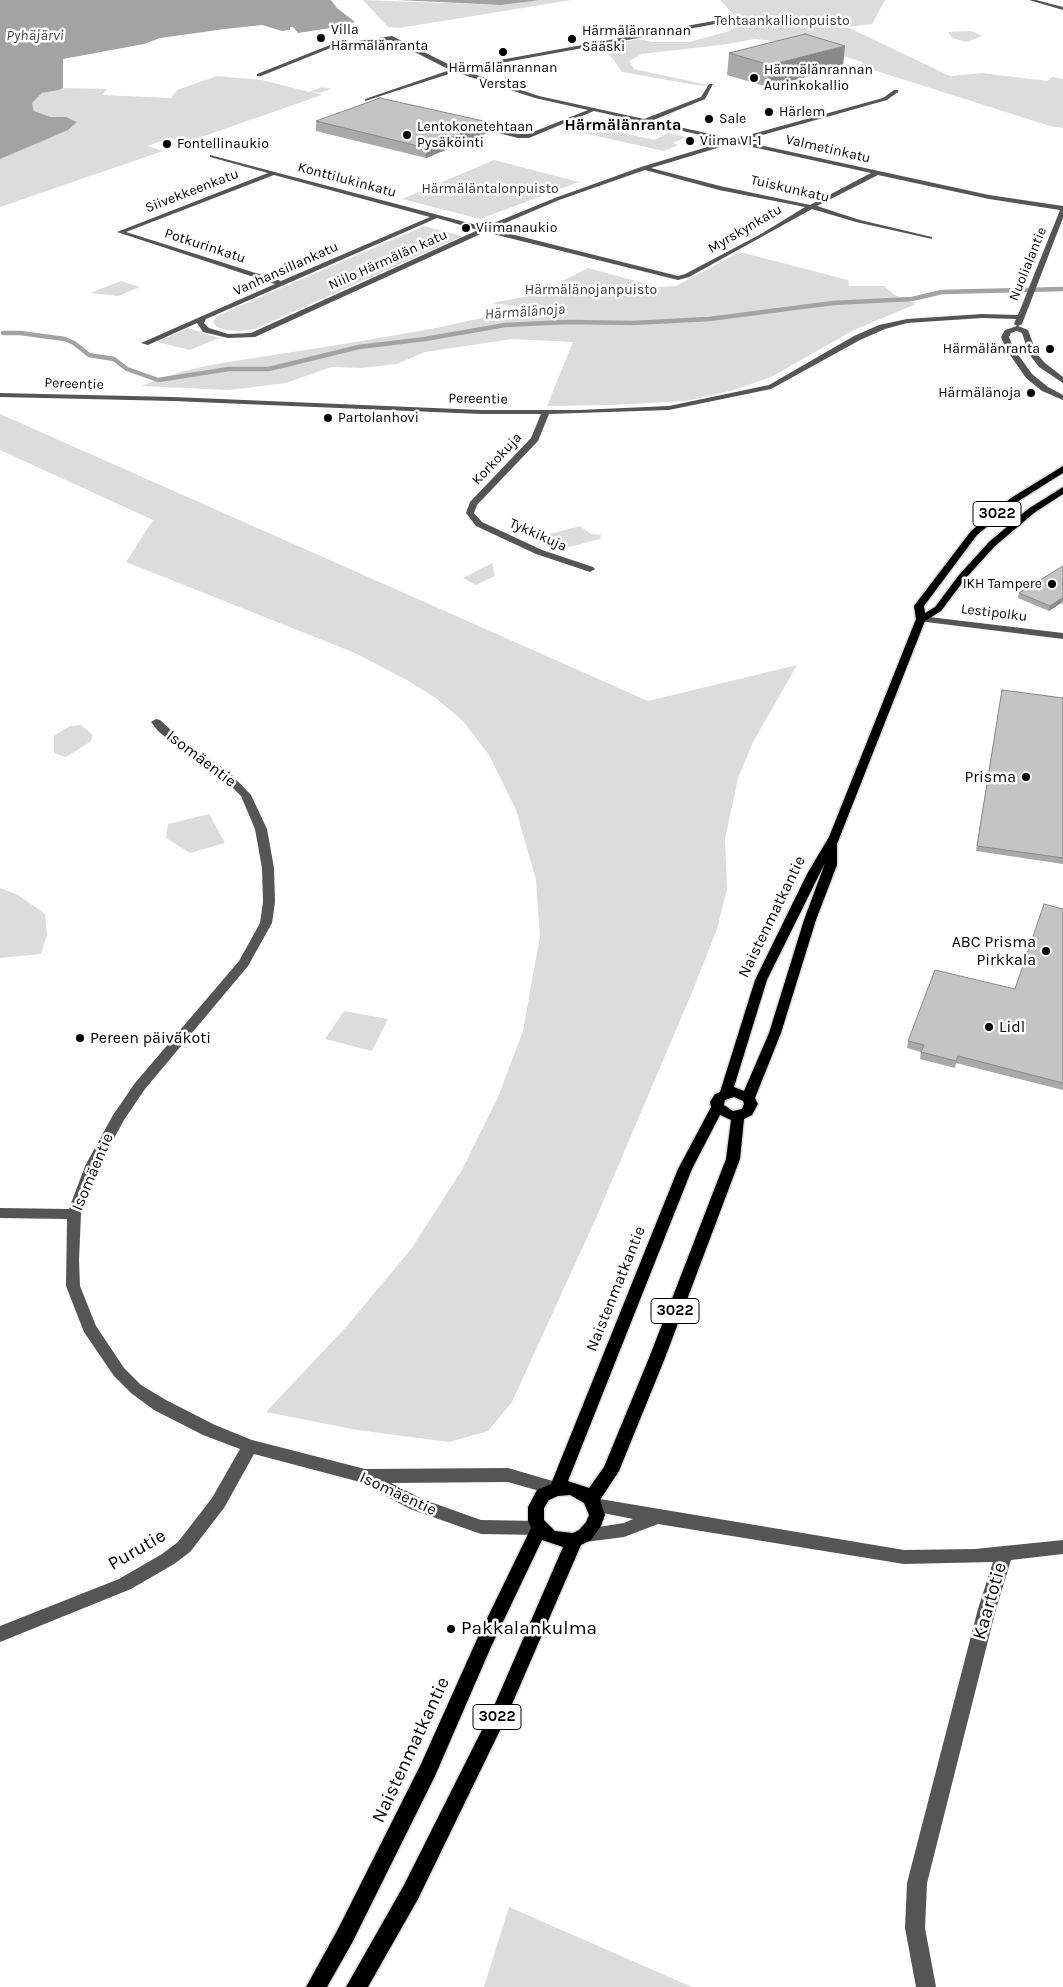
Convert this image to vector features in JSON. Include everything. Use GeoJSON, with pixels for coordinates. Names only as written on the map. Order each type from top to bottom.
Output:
{"type":"FeatureCollection","features":[{"type":"Feature","properties":{"kind":"main road","name":"Naistenmatkantie"},"geometry":{"type":"LineString","coordinates":[[726,1093],[762,980],[813,874],[834,841],[921,619],[919,606],[974,533],[1014,500],[1063,469]]}},
{"type":"Feature","properties":{"kind":"main road","name":"3022"},"geometry":{"type":"LineString","coordinates":[[921,619],[938,609],[962,577],[992,544],[1032,511],[1063,490]]}},
{"type":"Feature","properties":{"kind":"main road","name":"Naistenmatkantie"},"geometry":{"type":"LineString","coordinates":[[748,1098],[775,1033],[810,920],[831,866],[834,841]]}},
{"type":"Feature","properties":{"kind":"main road"},"geometry":{"type":"LineString","coordinates":[[738,1116],[730,1115],[718,1108],[717,1102],[726,1093],[734,1092],[748,1098]]}},
{"type":"Feature","properties":{"kind":"main road","name":"3022"},"geometry":{"type":"LineString","coordinates":[[356,1987],[411,1892],[491,1729],[580,1537],[593,1526],[597,1515],[593,1502],[610,1471],[657,1358],[733,1159],[738,1116],[750,1109],[751,1104],[748,1098]]}},
{"type":"Feature","properties":{"kind":"main road","name":"Naistenmatkantie"},"geometry":{"type":"LineString","coordinates":[[557,1489],[685,1170],[718,1108]]}},
{"type":"Feature","properties":{"kind":"main road"},"geometry":{"type":"LineString","coordinates":[[580,1537],[561,1540],[549,1536],[540,1528],[536,1521],[536,1508],[544,1495],[557,1489],[570,1488],[582,1492],[593,1502]]}},
{"type":"Feature","properties":{"kind":"main road","name":"Naistenmatkantie"},"geometry":{"type":"LineString","coordinates":[[316,1987],[345,1936],[428,1770],[484,1643],[540,1528]]}},
{"type":"Feature","properties":{"kind":"street"},"geometry":{"type":"LineString","coordinates":[[1032,0],[1063,9]]}},
{"type":"Feature","properties":{"kind":"street"},"geometry":{"type":"LineString","coordinates":[[378,103],[367,100],[455,70],[719,22]]}},
{"type":"Feature","properties":{"kind":"street","name":"Valmetinkatu"},"geometry":{"type":"LineString","coordinates":[[259,75],[332,46],[392,38],[455,70],[514,90],[593,110],[876,173],[989,197],[1063,209]]}},
{"type":"Feature","properties":{"kind":"street"},"geometry":{"type":"LineString","coordinates":[[644,121],[703,98],[711,85]]}},
{"type":"Feature","properties":{"kind":"street","name":"Niilo Härmälän katu"},"geometry":{"type":"LineString","coordinates":[[202,318],[200,323],[206,330],[228,336],[252,335],[485,229],[550,202],[643,168],[884,99],[896,91]]}},
{"type":"Feature","properties":{"kind":"street"},"geometry":{"type":"LineString","coordinates":[[462,123],[522,136],[533,135],[593,110]]}},
{"type":"Feature","properties":{"kind":"street","name":"Konttilukinkatu"},"geometry":{"type":"LineString","coordinates":[[212,156],[678,278]]}},
{"type":"Feature","properties":{"kind":"street","name":"Tuiskunkatu"},"geometry":{"type":"LineString","coordinates":[[643,168],[719,188],[811,207],[930,238]]}},
{"type":"Feature","properties":{"kind":"street","name":"Siivekkeenkatu"},"geometry":{"type":"LineString","coordinates":[[120,232],[273,173]]}},
{"type":"Feature","properties":{"kind":"street","name":"Myrskynkatu"},"geometry":{"type":"LineString","coordinates":[[678,278],[687,276],[764,235],[793,216],[876,173]]}},
{"type":"Feature","properties":{"kind":"street","name":"Nuolialantie"},"geometry":{"type":"LineString","coordinates":[[1063,209],[1017,327],[1008,332],[1005,337],[1017,362],[1034,382],[1063,398]]}},
{"type":"Feature","properties":{"kind":"street","name":"Vanhansillankatu"},"geometry":{"type":"LineString","coordinates":[[145,343],[437,216]]}},
{"type":"Feature","properties":{"kind":"street","name":"Potkurinkatu"},"geometry":{"type":"LineString","coordinates":[[120,232],[282,284]]}},
{"type":"Feature","properties":{"kind":"street","name":"Pereentie"},"geometry":{"type":"LineString","coordinates":[[0,395],[174,400],[400,410],[546,412],[669,408],[771,387],[858,338],[882,327],[907,321],[938,318],[1020,317]]}},
{"type":"Feature","properties":{"kind":"street","name":"Pereentie"},"geometry":{"type":"LineString","coordinates":[[938,318],[1017,327]]}},
{"type":"Feature","properties":{"kind":"street"},"geometry":{"type":"LineString","coordinates":[[1017,327],[1024,332],[1033,354],[1042,365],[1063,381]]}},
{"type":"Feature","properties":{"kind":"street","name":"Korkokuja"},"geometry":{"type":"LineString","coordinates":[[476,521],[470,513],[473,504],[535,439],[546,412]]}},
{"type":"Feature","properties":{"kind":"street","name":"Tykkikuja"},"geometry":{"type":"LineString","coordinates":[[476,521],[545,554],[590,569]]}},
{"type":"Feature","properties":{"kind":"street","name":"Lestipolku"},"geometry":{"type":"LineString","coordinates":[[921,619],[1063,636]]}},
{"type":"Feature","properties":{"kind":"street","name":"Isomäentie"},"geometry":{"type":"LineString","coordinates":[[156,722],[181,744],[225,774],[246,795],[261,828],[268,868],[269,902],[266,923],[244,964],[140,1086],[118,1118],[92,1166],[74,1214],[72,1286],[89,1328],[119,1372],[136,1389],[160,1405],[209,1430],[250,1446],[364,1476],[416,1504],[481,1527],[540,1528]]}},
{"type":"Feature","properties":{"kind":"street"},"geometry":{"type":"LineString","coordinates":[[0,1214],[74,1214]]}},
{"type":"Feature","properties":{"kind":"street","name":"Purutie"},"geometry":{"type":"LineString","coordinates":[[0,1634],[125,1584],[168,1560],[184,1547],[218,1503],[250,1446]]}},
{"type":"Feature","properties":{"kind":"street"},"geometry":{"type":"LineString","coordinates":[[364,1476],[508,1475],[557,1489]]}},
{"type":"Feature","properties":{"kind":"street","name":"Kaartotie"},"geometry":{"type":"LineString","coordinates":[[593,1502],[658,1517],[904,1556],[1004,1554],[984,1618],[917,1883],[915,1928],[926,1987]]}},
{"type":"Feature","properties":{"kind":"street","name":"Kaartotie"},"geometry":{"type":"LineString","coordinates":[[580,1537],[624,1530],[658,1517]]}},
{"type":"Feature","properties":{"kind":"street"},"geometry":{"type":"LineString","coordinates":[[1004,1554],[1063,1547]]}},
{"type":"Feature","properties":{"kind":"green space"},"geometry":{"type":"Polygon","coordinates":[[[363,0],[501,5],[541,0],[572,0],[399,28],[388,27],[363,0]]]}},
{"type":"Feature","properties":{"kind":"green space","name":"Tehtaankallionpuisto"},"geometry":{"type":"Polygon","coordinates":[[[720,0],[885,0],[872,24],[847,27],[950,76],[982,73],[1047,81],[1052,77],[1063,79],[1063,128],[1050,126],[867,68],[862,62],[812,46],[755,39],[642,54],[629,61],[634,69],[717,87],[622,72],[601,47],[638,39],[653,42],[689,42],[730,31],[744,21],[736,17],[720,0]]]}},
{"type":"Feature","properties":{"kind":"green space"},"geometry":{"type":"Polygon","coordinates":[[[971,31],[982,36],[967,42],[952,38],[948,32],[971,31]]]}},
{"type":"Feature","properties":{"kind":"green space"},"geometry":{"type":"Polygon","coordinates":[[[217,76],[262,80],[322,95],[187,142],[170,138],[147,146],[163,151],[0,207],[0,159],[77,122],[66,117],[51,117],[34,111],[32,103],[42,93],[63,88],[107,89],[102,95],[171,98],[177,90],[217,76]]]}},
{"type":"Feature","properties":{"kind":"green space"},"geometry":{"type":"Polygon","coordinates":[[[322,87],[332,89],[319,93],[311,91],[322,87]]]}},
{"type":"Feature","properties":{"kind":"green space"},"geometry":{"type":"Polygon","coordinates":[[[602,119],[619,123],[606,129],[654,140],[669,133],[686,137],[673,143],[678,145],[664,151],[574,131],[602,119]]]}},
{"type":"Feature","properties":{"kind":"green space","name":"Härmäläntalonpuisto"},"geometry":{"type":"Polygon","coordinates":[[[494,160],[579,182],[480,219],[402,199],[494,160]]]}},
{"type":"Feature","properties":{"kind":"green space"},"geometry":{"type":"Polygon","coordinates":[[[424,226],[462,236],[255,329],[227,330],[217,327],[213,322],[217,316],[424,226]]]}},
{"type":"Feature","properties":{"kind":"green space","name":"Härmälänojanpuisto"},"geometry":{"type":"Polygon","coordinates":[[[740,252],[848,280],[849,286],[884,286],[895,295],[916,304],[854,330],[771,377],[730,391],[686,401],[547,406],[573,342],[512,339],[425,352],[397,364],[362,368],[331,367],[286,383],[229,390],[140,386],[181,372],[210,365],[436,328],[518,310],[538,309],[491,303],[535,295],[588,268],[658,287],[676,286],[740,252]]]}},
{"type":"Feature","properties":{"kind":"green space"},"geometry":{"type":"Polygon","coordinates":[[[121,281],[140,287],[118,296],[90,293],[121,281]]]}},
{"type":"Feature","properties":{"kind":"green space"},"geometry":{"type":"Polygon","coordinates":[[[188,328],[219,338],[190,350],[157,342],[188,328]]]}},
{"type":"Feature","properties":{"kind":"green space"},"geometry":{"type":"Polygon","coordinates":[[[0,414],[648,701],[797,665],[753,742],[738,778],[725,839],[727,889],[717,929],[693,990],[596,1218],[512,1402],[488,1431],[449,1442],[357,1430],[266,1412],[346,1327],[411,1249],[462,1170],[498,1097],[523,1031],[540,936],[536,880],[516,810],[489,755],[463,721],[437,699],[407,680],[355,653],[126,562],[153,520],[0,450],[0,414]]]}},
{"type":"Feature","properties":{"kind":"green space"},"geometry":{"type":"Polygon","coordinates":[[[580,526],[591,534],[601,535],[600,539],[569,547],[558,544],[546,535],[580,526]]]}},
{"type":"Feature","properties":{"kind":"green space"},"geometry":{"type":"Polygon","coordinates":[[[492,563],[495,576],[476,585],[463,578],[492,563]]]}},
{"type":"Feature","properties":{"kind":"green space"},"geometry":{"type":"Polygon","coordinates":[[[81,725],[93,735],[90,742],[66,757],[54,753],[54,736],[70,726],[81,725]]]}},
{"type":"Feature","properties":{"kind":"green space"},"geometry":{"type":"Polygon","coordinates":[[[209,814],[225,843],[190,853],[166,838],[168,824],[209,814]]]}},
{"type":"Feature","properties":{"kind":"green space"},"geometry":{"type":"Polygon","coordinates":[[[0,888],[18,895],[45,914],[47,935],[41,954],[0,958],[0,888]]]}},
{"type":"Feature","properties":{"kind":"green space"},"geometry":{"type":"Polygon","coordinates":[[[344,1011],[388,1019],[372,1051],[325,1039],[344,1011]]]}},
{"type":"Feature","properties":{"kind":"green space"},"geometry":{"type":"Polygon","coordinates":[[[509,1907],[692,1987],[484,1987],[509,1907]]]}},
{"type":"Feature","properties":{"kind":"water","name":"Pyhäjärvi"},"geometry":{"type":"Polygon","coordinates":[[[0,0],[331,0],[337,8],[355,22],[298,33],[293,27],[290,27],[290,30],[282,31],[262,25],[225,29],[160,38],[144,44],[63,59],[63,88],[42,93],[32,103],[34,111],[51,117],[66,117],[77,122],[68,130],[0,159],[0,0]]]}},
{"type":"Feature","properties":{"kind":"water"},"geometry":{"type":"Polygon","coordinates":[[[397,0],[541,0],[501,5],[397,0]]]}},
{"type":"Feature","properties":{"kind":"building"},"geometry":{"type":"Polygon","coordinates":[[[805,34],[845,46],[770,65],[729,53],[805,34]]]}},
{"type":"Feature","properties":{"kind":"building","name":"Lentokonetehtaan Pysäköinti"},"geometry":{"type":"Polygon","coordinates":[[[380,98],[488,122],[426,148],[316,121],[380,98]]]}},
{"type":"Feature","properties":{"kind":"building","name":"IKH Tampere"},"geometry":{"type":"Polygon","coordinates":[[[1063,566],[1063,599],[1050,606],[1019,593],[1063,566]]]}},
{"type":"Feature","properties":{"kind":"building","name":"Prisma"},"geometry":{"type":"Polygon","coordinates":[[[1002,690],[1063,698],[1063,858],[977,846],[1002,690]]]}},
{"type":"Feature","properties":{"kind":"building","name":"Lidl"},"geometry":{"type":"Polygon","coordinates":[[[1044,904],[1063,909],[1063,1083],[958,1056],[956,1061],[921,1052],[924,1045],[908,1041],[935,970],[1015,989],[1044,904]]]}},
{"type":"Feature","properties":{"kind":"waterway","name":"Härmälänoja"},"geometry":{"type":"LineString","coordinates":[[3,333],[20,333],[65,339],[74,343],[89,355],[114,359],[127,369],[158,380],[229,369],[269,369],[359,347],[425,339],[505,325],[568,322],[633,323],[709,319],[833,303],[912,299],[942,292],[1063,289]]}},
{"type":"Feature","properties":{"kind":"place","name":"Villa Härmälänranta"},"geometry":{"type":"Point","coordinates":[321,38]}},
{"type":"Feature","properties":{"kind":"place","name":"Härmälänrannan Sääski"},"geometry":{"type":"Point","coordinates":[572,39]}},
{"type":"Feature","properties":{"kind":"place","name":"Härmälänrannan Verstas"},"geometry":{"type":"Point","coordinates":[503,52]}},
{"type":"Feature","properties":{"kind":"place","name":"Härmälänrannan Aurinkokallio"},"geometry":{"type":"Point","coordinates":[754,78]}},
{"type":"Feature","properties":{"kind":"place","name":"Härlem"},"geometry":{"type":"Point","coordinates":[769,112]}},
{"type":"Feature","properties":{"kind":"place","name":"Sale"},"geometry":{"type":"Point","coordinates":[709,119]}},
{"type":"Feature","properties":{"kind":"place","name":"Lentokonetehtaan Pysäköinti"},"geometry":{"type":"Point","coordinates":[407,135]}},
{"type":"Feature","properties":{"kind":"place","name":"Viima VI-1"},"geometry":{"type":"Point","coordinates":[690,141]}},
{"type":"Feature","properties":{"kind":"place","name":"Fontellinaukio"},"geometry":{"type":"Point","coordinates":[167,144]}},
{"type":"Feature","properties":{"kind":"place","name":"Viimanaukio"},"geometry":{"type":"Point","coordinates":[466,228]}},
{"type":"Feature","properties":{"kind":"place","name":"Härmälänranta"},"geometry":{"type":"Point","coordinates":[1050,349]}},
{"type":"Feature","properties":{"kind":"place","name":"Härmälänoja"},"geometry":{"type":"Point","coordinates":[1031,393]}},
{"type":"Feature","properties":{"kind":"place","name":"Partolanhovi"},"geometry":{"type":"Point","coordinates":[328,418]}},
{"type":"Feature","properties":{"kind":"place","name":"IKH Tampere"},"geometry":{"type":"Point","coordinates":[1052,584]}},
{"type":"Feature","properties":{"kind":"place","name":"Prisma"},"geometry":{"type":"Point","coordinates":[1026,777]}},
{"type":"Feature","properties":{"kind":"place","name":"ABC Prisma Pirkkala"},"geometry":{"type":"Point","coordinates":[1046,951]}},
{"type":"Feature","properties":{"kind":"place","name":"Lidl"},"geometry":{"type":"Point","coordinates":[989,1027]}},
{"type":"Feature","properties":{"kind":"place","name":"Pereen päiväkoti"},"geometry":{"type":"Point","coordinates":[80,1038]}},
{"type":"Feature","properties":{"kind":"place","name":"Pakkalankulma"},"geometry":{"type":"Point","coordinates":[451,1629]}},
{"type":"Feature","properties":{"kind":"district","name":"Härmälänranta"},"geometry":{"type":"Point","coordinates":[623,125]}}]}
